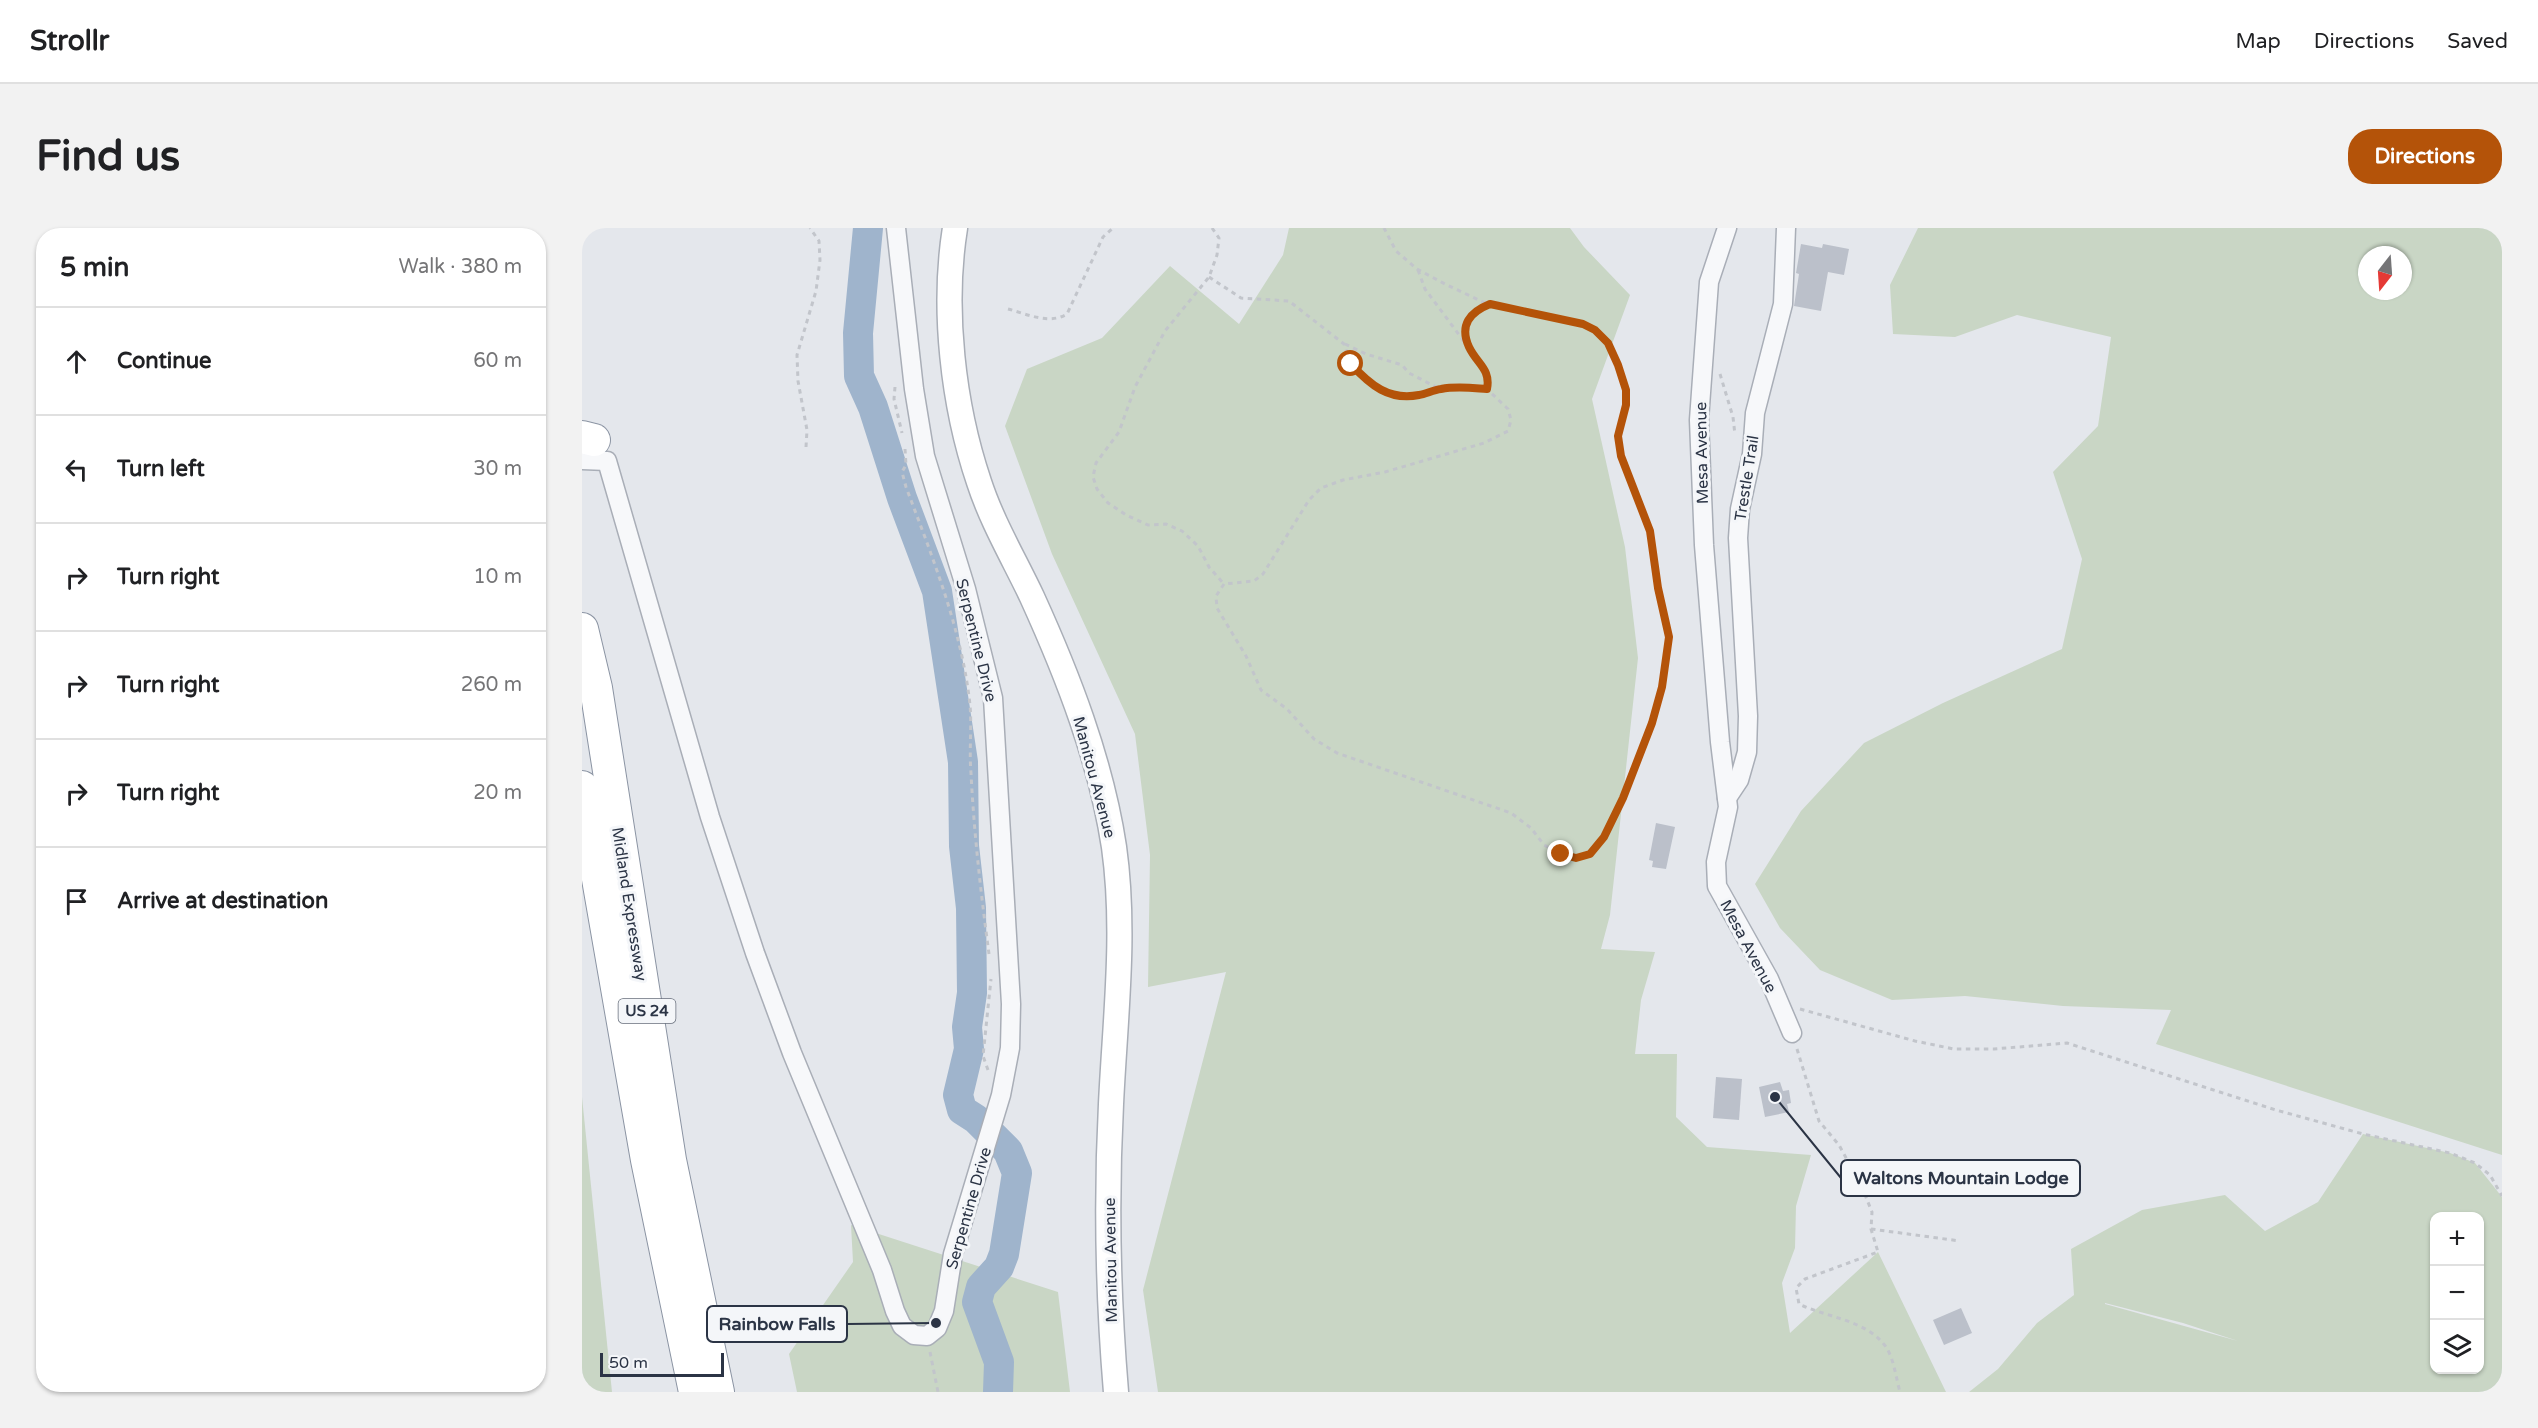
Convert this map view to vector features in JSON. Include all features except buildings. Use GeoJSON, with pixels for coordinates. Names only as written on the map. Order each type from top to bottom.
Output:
{"type":"FeatureCollection","features":[{"type":"Feature","properties":{"kind":"highway","name":"Midland Expressway"},"geometry":{"type":"LineString","coordinates":[[582,629],[596,687],[670,1160],[718,1392]]}},
{"type":"Feature","properties":{"kind":"highway","name":"Midland Expressway"},"geometry":{"type":"LineString","coordinates":[[582,787],[647,1160],[695,1392]]}},
{"type":"Feature","properties":{"kind":"main road","name":"Manitou Avenue"},"geometry":{"type":"LineString","coordinates":[[946,228],[950,257]]}},
{"type":"Feature","properties":{"kind":"main road","name":"Manitou Avenue"},"geometry":{"type":"LineString","coordinates":[[955,228],[950,257],[949,298],[954,364],[965,435],[980,484],[1047,630],[1076,708],[1098,775],[1114,849],[1119,918],[1109,1187],[1111,1336],[1116,1392]]}},
{"type":"Feature","properties":{"kind":"street","name":"Serpentine Drive"},"geometry":{"type":"LineString","coordinates":[[896,228],[914,388],[925,456],[966,589],[993,698],[1011,1004],[1010,1048],[1001,1095],[953,1254],[944,1311],[937,1328],[927,1336]]}},
{"type":"Feature","properties":{"kind":"street","name":"Mesa Avenue"},"geometry":{"type":"LineString","coordinates":[[1727,228],[1708,282],[1699,420],[1700,475],[1719,742],[1728,807],[1716,862],[1717,886],[1780,1003],[1792,1033]]}},
{"type":"Feature","properties":{"kind":"street","name":"Trestle Trail"},"geometry":{"type":"LineString","coordinates":[[1727,798],[1739,780],[1747,752],[1748,716],[1738,538],[1740,508],[1752,453],[1755,413],[1783,304],[1786,228]]}},
{"type":"Feature","properties":{"kind":"street"},"geometry":{"type":"LineString","coordinates":[[589,444],[755,953],[792,1053],[882,1270],[902,1326],[914,1335],[927,1336]]}},
{"type":"Feature","properties":{"kind":"path"},"geometry":{"type":"LineString","coordinates":[[806,447],[807,430],[798,381],[797,355],[816,291],[820,260],[819,241],[810,228]]}},
{"type":"Feature","properties":{"kind":"path"},"geometry":{"type":"LineString","coordinates":[[1008,309],[1040,318],[1058,319],[1067,314],[1103,237],[1113,228]]}},
{"type":"Feature","properties":{"kind":"path"},"geometry":{"type":"LineString","coordinates":[[1212,228],[1219,238],[1217,255],[1209,278],[1165,331],[1135,387],[1119,432],[1096,464],[1093,477],[1097,489],[1108,503],[1126,515],[1148,525],[1166,524],[1182,531],[1198,546],[1209,567],[1224,584]]}},
{"type":"Feature","properties":{"kind":"path"},"geometry":{"type":"LineString","coordinates":[[1224,584],[1216,596],[1217,608],[1246,656],[1261,690],[1287,709],[1314,739],[1337,753],[1511,813],[1531,828],[1544,844],[1561,854],[1576,858],[1590,854],[1604,837],[1623,798],[1652,723],[1662,687],[1669,637],[1658,588],[1650,531],[1621,456],[1618,436],[1626,405],[1626,390],[1618,365],[1608,343],[1595,330],[1583,324],[1490,304],[1418,268],[1396,250],[1384,228]]}},
{"type":"Feature","properties":{"kind":"path"},"geometry":{"type":"LineString","coordinates":[[1418,268],[1425,289],[1486,371],[1489,381],[1487,389]]}},
{"type":"Feature","properties":{"kind":"path"},"geometry":{"type":"LineString","coordinates":[[1209,278],[1241,298],[1289,302],[1344,344],[1366,354],[1402,365],[1409,373],[1439,389]]}},
{"type":"Feature","properties":{"kind":"path"},"geometry":{"type":"LineString","coordinates":[[1469,347],[1466,327],[1468,317],[1476,309],[1490,304]]}},
{"type":"Feature","properties":{"kind":"path"},"geometry":{"type":"LineString","coordinates":[[1224,584],[1254,581],[1263,574],[1309,500],[1321,488],[1343,480],[1385,472],[1485,443],[1508,431],[1511,420],[1508,409],[1487,389],[1464,387],[1439,389],[1420,395],[1401,397],[1380,391],[1351,364],[1344,344]]}},
{"type":"Feature","properties":{"kind":"path"},"geometry":{"type":"LineString","coordinates":[[1704,345],[1713,355],[1725,389],[1733,417],[1735,439]]}},
{"type":"Feature","properties":{"kind":"path"},"geometry":{"type":"LineString","coordinates":[[896,376],[894,399],[904,442],[906,465],[902,472],[948,606],[967,683],[977,858],[989,955]]}},
{"type":"Feature","properties":{"kind":"path"},"geometry":{"type":"LineString","coordinates":[[990,1077],[983,1056],[992,974]]}},
{"type":"Feature","properties":{"kind":"path"},"geometry":{"type":"LineString","coordinates":[[1780,1003],[1915,1041],[1953,1049],[1994,1049],[2067,1043],[2276,1110],[2363,1134],[2450,1153],[2475,1163],[2490,1175],[2502,1197]]}},
{"type":"Feature","properties":{"kind":"path"},"geometry":{"type":"LineString","coordinates":[[1792,1033],[1819,1121],[1839,1144],[1861,1185],[1872,1212],[1871,1229],[1878,1252],[1804,1279],[1796,1288],[1799,1304],[1870,1331],[1887,1348],[1899,1392]]}},
{"type":"Feature","properties":{"kind":"path"},"geometry":{"type":"LineString","coordinates":[[1871,1229],[1960,1241]]}},
{"type":"Feature","properties":{"kind":"path"},"geometry":{"type":"LineString","coordinates":[[927,1336],[938,1392]]}},
{"type":"Feature","properties":{"kind":"green space"},"geometry":{"type":"Polygon","coordinates":[[[1289,228],[1570,228],[1584,247],[1630,295],[1592,399],[1625,547],[1638,658],[1610,915],[1601,949],[1655,952],[1641,1000],[1635,1054],[1677,1054],[1676,1117],[1707,1147],[1811,1155],[1796,1206],[1795,1248],[1782,1283],[1790,1333],[1878,1252],[1946,1392],[1158,1392],[1143,1290],[1226,972],[1148,987],[1150,855],[1135,734],[1052,554],[1005,426],[1027,369],[1102,338],[1170,266],[1239,324],[1283,255],[1289,228]]]}},
{"type":"Feature","properties":{"kind":"green space"},"geometry":{"type":"Polygon","coordinates":[[[1918,228],[2502,228],[2502,1155],[2156,1044],[2171,1010],[2063,1006],[1965,996],[1892,1000],[1820,970],[1780,928],[1755,884],[1801,811],[1864,743],[1943,703],[2062,649],[2082,559],[2053,472],[2098,426],[2111,337],[2017,315],[1955,337],[1893,334],[1890,285],[1918,228]]]}},
{"type":"Feature","properties":{"kind":"green space"},"geometry":{"type":"Polygon","coordinates":[[[582,1097],[612,1392],[582,1392],[582,1097]]]}},
{"type":"Feature","properties":{"kind":"green space"},"geometry":{"type":"Polygon","coordinates":[[[2363,1134],[2450,1153],[2475,1163],[2502,1197],[2502,1392],[1969,1392],[1998,1369],[2037,1323],[2074,1295],[2071,1249],[2142,1210],[2225,1195],[2265,1231],[2318,1202],[2363,1134]],[[2105,1303],[2238,1341],[2183,1323],[2105,1303]]]}},
{"type":"Feature","properties":{"kind":"green space"},"geometry":{"type":"Polygon","coordinates":[[[851,1225],[1058,1292],[1070,1392],[797,1392],[789,1354],[853,1262],[851,1225]]]}},
{"type":"Feature","properties":{"kind":"waterway"},"geometry":{"type":"LineString","coordinates":[[868,228],[858,333],[859,376],[873,407],[902,498],[937,591],[963,762],[964,846],[971,908],[972,993],[967,1027],[969,1049],[958,1095],[962,1110],[976,1119],[1008,1151],[1017,1173],[1004,1254],[999,1267],[981,1287],[977,1302],[999,1362],[998,1392]]}},
{"type":"Feature","properties":{"kind":"place","name":"Waltons Mountain Lodge"},"geometry":{"type":"Point","coordinates":[1775,1097]}},
{"type":"Feature","properties":{"kind":"place","name":"Rainbow Falls"},"geometry":{"type":"Point","coordinates":[936,1323]}},
{"type":"Feature","properties":{"kind":"route"},"geometry":{"type":"LineString","coordinates":[[1351,364],[1380,391],[1401,397],[1420,395],[1439,389],[1464,387],[1487,389],[1489,381],[1486,371],[1469,347],[1466,327],[1468,317],[1476,309],[1490,304],[1583,324],[1595,330],[1608,343],[1618,365],[1626,390],[1626,405],[1618,436],[1621,456],[1650,531],[1658,588],[1669,637],[1668,653],[1652,723],[1633,767],[1623,798],[1604,837],[1590,854],[1576,858],[1561,854]]}}]}
